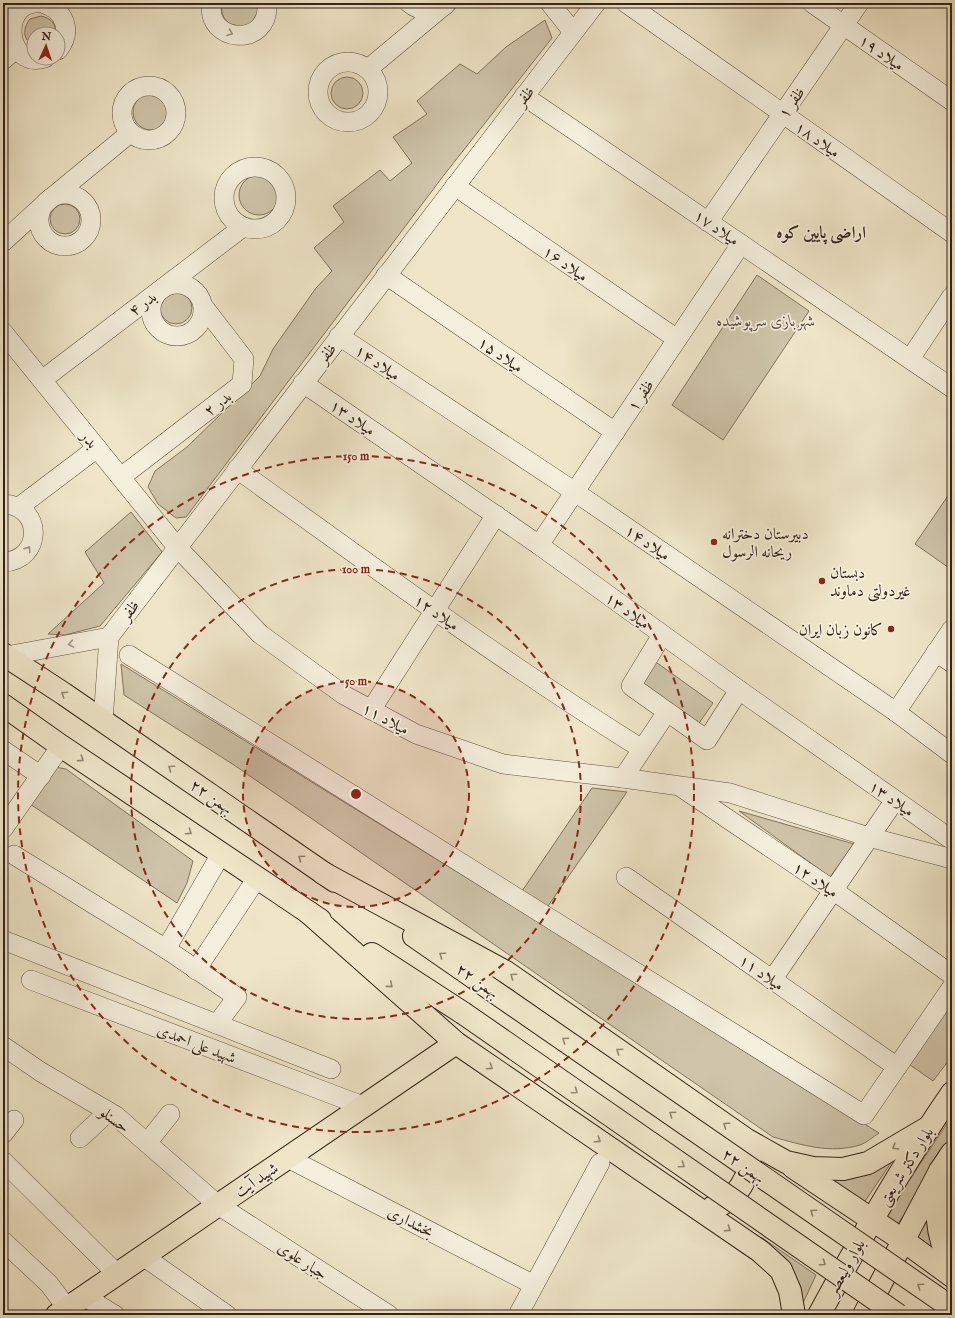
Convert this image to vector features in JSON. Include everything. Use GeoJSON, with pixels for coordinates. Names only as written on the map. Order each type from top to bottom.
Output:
{"type":"FeatureCollection","features":[{"type":"Feature","properties":{"kind":"main road","name":"۲۲ بهمن"},"geometry":{"type":"LineString","coordinates":[[4,655],[324,873],[952,1308]]}},
{"type":"Feature","properties":{"kind":"main road"},"geometry":{"type":"LineString","coordinates":[[3,705],[221,854],[463,1013],[898,1315]]}},
{"type":"Feature","properties":{"kind":"main road"},"geometry":{"type":"LineString","coordinates":[[324,873],[506,972],[747,1140],[786,1162],[952,1276]]}},
{"type":"Feature","properties":{"kind":"main road"},"geometry":{"type":"LineString","coordinates":[[308,912],[456,1043],[760,1251],[781,1270],[790,1291],[794,1315]]}},
{"type":"Feature","properties":{"kind":"main road","name":"شهید آیت"},"geometry":{"type":"LineString","coordinates":[[69,1307],[456,1043]]}},
{"type":"Feature","properties":{"kind":"main road","name":"بلوار دکتر شریعتی"},"geometry":{"type":"LineString","coordinates":[[871,1220],[952,1093]]}},
{"type":"Feature","properties":{"kind":"main road"},"geometry":{"type":"LineString","coordinates":[[786,1162],[813,1168],[843,1169],[868,1163],[929,1127]]}},
{"type":"Feature","properties":{"kind":"main road"},"geometry":{"type":"LineString","coordinates":[[701,1210],[716,1207],[730,1199],[741,1187],[748,1172],[750,1161],[747,1140]]}},
{"type":"Feature","properties":{"kind":"main road"},"geometry":{"type":"LineString","coordinates":[[946,1162],[936,1201],[938,1224],[946,1254],[952,1265]]}},
{"type":"Feature","properties":{"kind":"main road","name":"بلوار دکتر شریعتی"},"geometry":{"type":"LineString","coordinates":[[904,1242],[946,1162]]}},
{"type":"Feature","properties":{"kind":"main road","name":"بلوار ولیعصر"},"geometry":{"type":"LineString","coordinates":[[819,1315],[871,1220]]}},
{"type":"Feature","properties":{"kind":"main road"},"geometry":{"type":"LineString","coordinates":[[864,1315],[904,1242]]}},
{"type":"Feature","properties":{"kind":"street"},"geometry":{"type":"LineString","coordinates":[[26,57],[8,45],[10,22],[15,13],[23,7],[36,3]]}},
{"type":"Feature","properties":{"kind":"street"},"geometry":{"type":"LineString","coordinates":[[42,3],[54,8],[63,18],[66,26]]}},
{"type":"Feature","properties":{"kind":"street"},"geometry":{"type":"LineString","coordinates":[[212,3],[213,16],[217,24],[224,31],[232,35],[242,36],[251,34],[259,29],[268,12],[267,3]]}},
{"type":"Feature","properties":{"kind":"street"},"geometry":{"type":"LineString","coordinates":[[409,3],[413,7],[423,10],[434,10],[446,4]]}},
{"type":"Feature","properties":{"kind":"street"},"geometry":{"type":"LineString","coordinates":[[550,3],[573,32]]}},
{"type":"Feature","properties":{"kind":"street","name":"ظفر"},"geometry":{"type":"LineString","coordinates":[[103,721],[109,637],[596,3]]}},
{"type":"Feature","properties":{"kind":"street","name":"میلاد ۱۸"},"geometry":{"type":"LineString","coordinates":[[626,3],[952,233]]}},
{"type":"Feature","properties":{"kind":"street","name":"میلاد ۱۹"},"geometry":{"type":"LineString","coordinates":[[812,3],[952,101]]}},
{"type":"Feature","properties":{"kind":"street","name":"ظفر ۱"},"geometry":{"type":"LineString","coordinates":[[708,222],[859,3]]}},
{"type":"Feature","properties":{"kind":"street"},"geometry":{"type":"LineString","coordinates":[[368,69],[446,4]]}},
{"type":"Feature","properties":{"kind":"street","name":"میلاد ۱۷"},"geometry":{"type":"LineString","coordinates":[[524,96],[952,388]]}},
{"type":"Feature","properties":{"kind":"street"},"geometry":{"type":"LineString","coordinates":[[3,242],[50,199],[130,133]]}},
{"type":"Feature","properties":{"kind":"street","name":"میلاد ۱۶"},"geometry":{"type":"LineString","coordinates":[[455,186],[677,340]]}},
{"type":"Feature","properties":{"kind":"street","name":"بدر ۴"},"geometry":{"type":"LineString","coordinates":[[42,380],[243,227]]}},
{"type":"Feature","properties":{"kind":"street","name":"ظفر ۱"},"geometry":{"type":"LineString","coordinates":[[539,545],[741,244]]}},
{"type":"Feature","properties":{"kind":"street","name":"میلاد ۱۵"},"geometry":{"type":"LineString","coordinates":[[386,275],[615,432]]}},
{"type":"Feature","properties":{"kind":"street"},"geometry":{"type":"LineString","coordinates":[[172,284],[181,284],[190,286],[199,295],[204,307],[202,319],[194,331],[178,337],[169,335],[155,325],[151,308],[153,300],[160,290],[172,284]]}},
{"type":"Feature","properties":{"kind":"street"},"geometry":{"type":"LineString","coordinates":[[910,359],[952,296]]}},
{"type":"Feature","properties":{"kind":"street","name":"بدر ۲"},"geometry":{"type":"LineString","coordinates":[[121,477],[242,384],[244,359],[204,307]]}},
{"type":"Feature","properties":{"kind":"street","name":"میلاد ۱۴"},"geometry":{"type":"LineString","coordinates":[[339,336],[575,492],[896,712],[952,754]]}},
{"type":"Feature","properties":{"kind":"street","name":"بدر"},"geometry":{"type":"LineString","coordinates":[[5,339],[42,380],[177,547]]}},
{"type":"Feature","properties":{"kind":"street","name":"میلاد ۱۳"},"geometry":{"type":"LineString","coordinates":[[303,383],[539,545],[662,635],[952,840]]}},
{"type":"Feature","properties":{"kind":"street"},"geometry":{"type":"LineString","coordinates":[[11,506],[97,448]]}},
{"type":"Feature","properties":{"kind":"street","name":"میلاد ۱۲"},"geometry":{"type":"LineString","coordinates":[[237,469],[434,611],[593,718],[642,749]]}},
{"type":"Feature","properties":{"kind":"street"},"geometry":{"type":"LineString","coordinates":[[3,562],[14,561],[23,556],[30,548],[34,538],[34,529],[31,520],[26,513],[11,506]]}},
{"type":"Feature","properties":{"kind":"street"},"geometry":{"type":"LineString","coordinates":[[371,710],[496,515]]}},
{"type":"Feature","properties":{"kind":"street","name":"میلاد ۱۱"},"geometry":{"type":"LineString","coordinates":[[177,547],[260,634],[344,696],[416,734],[503,764],[623,778]]}},
{"type":"Feature","properties":{"kind":"street"},"geometry":{"type":"LineString","coordinates":[[896,712],[952,629]]}},
{"type":"Feature","properties":{"kind":"street"},"geometry":{"type":"LineString","coordinates":[[662,635],[631,686],[667,712],[708,740],[739,690]]}},
{"type":"Feature","properties":{"kind":"street"},"geometry":{"type":"LineString","coordinates":[[4,655],[109,637]]}},
{"type":"Feature","properties":{"kind":"street"},"geometry":{"type":"LineString","coordinates":[[936,652],[952,663]]}},
{"type":"Feature","properties":{"kind":"street"},"geometry":{"type":"LineString","coordinates":[[129,655],[864,1115],[952,987]]}},
{"type":"Feature","properties":{"kind":"street"},"geometry":{"type":"LineString","coordinates":[[623,778],[667,712]]}},
{"type":"Feature","properties":{"kind":"street"},"geometry":{"type":"LineString","coordinates":[[3,829],[61,746]]}},
{"type":"Feature","properties":{"kind":"street"},"geometry":{"type":"LineString","coordinates":[[3,750],[40,776]]}},
{"type":"Feature","properties":{"kind":"street","name":"میلاد ۱۲"},"geometry":{"type":"LineString","coordinates":[[623,778],[730,793],[869,837],[952,859]]}},
{"type":"Feature","properties":{"kind":"street","name":"میلاد ۱۲"},"geometry":{"type":"LineString","coordinates":[[678,786],[833,890],[952,975]]}},
{"type":"Feature","properties":{"kind":"street"},"geometry":{"type":"LineString","coordinates":[[772,980],[895,800]]}},
{"type":"Feature","properties":{"kind":"street"},"geometry":{"type":"LineString","coordinates":[[166,949],[221,854]]}},
{"type":"Feature","properties":{"kind":"street"},"geometry":{"type":"LineString","coordinates":[[14,855],[166,949],[237,997],[217,1024]]}},
{"type":"Feature","properties":{"kind":"street","name":"میلاد ۱۱"},"geometry":{"type":"LineString","coordinates":[[626,877],[897,1067]]}},
{"type":"Feature","properties":{"kind":"street"},"geometry":{"type":"LineString","coordinates":[[196,970],[257,878]]}},
{"type":"Feature","properties":{"kind":"street"},"geometry":{"type":"LineString","coordinates":[[3,940],[331,1069]]}},
{"type":"Feature","properties":{"kind":"street","name":"شهید علی احمدی"},"geometry":{"type":"LineString","coordinates":[[31,980],[363,1106]]}},
{"type":"Feature","properties":{"kind":"street","name":"حسنلو"},"geometry":{"type":"LineString","coordinates":[[3,1046],[41,1072],[116,1116],[218,1205]]}},
{"type":"Feature","properties":{"kind":"street"},"geometry":{"type":"LineString","coordinates":[[80,1138],[108,1112]]}},
{"type":"Feature","properties":{"kind":"street"},"geometry":{"type":"LineString","coordinates":[[147,1143],[170,1114]]}},
{"type":"Feature","properties":{"kind":"street","name":"بخشداری"},"geometry":{"type":"LineString","coordinates":[[288,1158],[534,1285]]}},
{"type":"Feature","properties":{"kind":"street"},"geometry":{"type":"LineString","coordinates":[[518,1315],[600,1163]]}},
{"type":"Feature","properties":{"kind":"street"},"geometry":{"type":"LineString","coordinates":[[4,1164],[117,1274]]}},
{"type":"Feature","properties":{"kind":"street","name":"جبار علوی"},"geometry":{"type":"LineString","coordinates":[[218,1205],[389,1315]]}},
{"type":"Feature","properties":{"kind":"street"},"geometry":{"type":"LineString","coordinates":[[3,1241],[49,1284],[69,1307],[115,1315]]}},
{"type":"Feature","properties":{"kind":"street"},"geometry":{"type":"LineString","coordinates":[[143,1256],[227,1315]]}},
{"type":"Feature","properties":{"kind":"green space"},"geometry":{"type":"Polygon","coordinates":[[[222,3],[259,3],[259,10],[251,24],[236,27],[228,23],[223,16],[221,8],[222,3]]]}},
{"type":"Feature","properties":{"kind":"green space"},"geometry":{"type":"Polygon","coordinates":[[[41,16],[48,18],[54,26],[26,26],[30,19],[41,16]]]}},
{"type":"Feature","properties":{"kind":"green space"},"geometry":{"type":"Polygon","coordinates":[[[545,20],[552,38],[444,175],[186,517],[176,518],[158,504],[148,487],[155,471],[187,447],[260,376],[273,349],[316,288],[332,271],[314,248],[344,222],[333,206],[380,170],[390,181],[412,163],[393,137],[427,114],[417,101],[460,64],[477,74],[506,47],[545,20]]]}},
{"type":"Feature","properties":{"kind":"green space"},"geometry":{"type":"Polygon","coordinates":[[[344,77],[350,77],[360,84],[363,93],[362,99],[356,106],[350,109],[344,109],[334,102],[331,96],[331,90],[338,80],[344,77]]]}},
{"type":"Feature","properties":{"kind":"green space"},"geometry":{"type":"Polygon","coordinates":[[[155,94],[164,99],[168,105],[168,119],[164,125],[155,130],[147,130],[138,125],[134,119],[133,108],[138,99],[144,95],[155,94]]]}},
{"type":"Feature","properties":{"kind":"green space"},"geometry":{"type":"Polygon","coordinates":[[[263,175],[270,178],[276,184],[279,195],[278,203],[270,212],[263,215],[255,215],[248,212],[240,203],[239,191],[242,184],[251,176],[263,175]]]}},
{"type":"Feature","properties":{"kind":"green space"},"geometry":{"type":"Polygon","coordinates":[[[65,204],[76,208],[80,219],[76,230],[65,234],[54,230],[50,219],[54,208],[65,204]]]}},
{"type":"Feature","properties":{"kind":"green space","name":"شهربازی سرپوشیده"},"geometry":{"type":"Polygon","coordinates":[[[757,275],[809,311],[723,440],[672,405],[757,275]]]}},
{"type":"Feature","properties":{"kind":"green space"},"geometry":{"type":"Polygon","coordinates":[[[173,292],[179,292],[189,299],[192,308],[191,314],[185,321],[179,324],[173,324],[163,317],[160,311],[160,305],[167,295],[173,292]]]}},
{"type":"Feature","properties":{"kind":"green space"},"geometry":{"type":"Polygon","coordinates":[[[952,490],[952,570],[915,544],[952,490]]]}},
{"type":"Feature","properties":{"kind":"green space"},"geometry":{"type":"Polygon","coordinates":[[[131,512],[162,552],[100,626],[65,635],[48,634],[104,583],[85,552],[131,512]]]}},
{"type":"Feature","properties":{"kind":"green space"},"geometry":{"type":"Polygon","coordinates":[[[653,660],[713,703],[697,726],[636,685],[653,660]]]}},
{"type":"Feature","properties":{"kind":"green space"},"geometry":{"type":"Polygon","coordinates":[[[121,664],[879,1133],[860,1145],[838,1149],[816,1147],[773,1137],[234,765],[124,695],[121,664]]]}},
{"type":"Feature","properties":{"kind":"green space"},"geometry":{"type":"Polygon","coordinates":[[[55,767],[66,769],[193,861],[187,883],[177,903],[30,804],[55,767]]]}},
{"type":"Feature","properties":{"kind":"green space"},"geometry":{"type":"Polygon","coordinates":[[[592,788],[627,792],[546,909],[520,894],[592,788]]]}},
{"type":"Feature","properties":{"kind":"green space"},"geometry":{"type":"Polygon","coordinates":[[[739,811],[854,844],[830,877],[739,811]]]}},
{"type":"Feature","properties":{"kind":"green space"},"geometry":{"type":"Polygon","coordinates":[[[952,1000],[952,1056],[933,1081],[906,1062],[952,1000]]]}},
{"type":"Feature","properties":{"kind":"green space"},"geometry":{"type":"Polygon","coordinates":[[[952,1116],[952,1138],[896,1227],[884,1218],[952,1116]]]}},
{"type":"Feature","properties":{"kind":"green space"},"geometry":{"type":"Polygon","coordinates":[[[893,1160],[861,1207],[800,1168],[893,1160]]]}},
{"type":"Feature","properties":{"kind":"green space"},"geometry":{"type":"Polygon","coordinates":[[[926,1202],[949,1268],[905,1238],[926,1202]]]}},
{"type":"Feature","properties":{"kind":"green space"},"geometry":{"type":"Polygon","coordinates":[[[761,1237],[816,1275],[803,1303],[799,1289],[765,1247],[761,1237]]]}},
{"type":"Feature","properties":{"kind":"place","name":"دبیرستان دخترانه ریحانه الرسول"},"geometry":{"type":"Point","coordinates":[714,542]}},
{"type":"Feature","properties":{"kind":"place","name":"دبستان غیردولتی دماوند"},"geometry":{"type":"Point","coordinates":[822,581]}},
{"type":"Feature","properties":{"kind":"place","name":"کانون زبان ایران"},"geometry":{"type":"Point","coordinates":[891,629]}},
{"type":"Feature","properties":{"kind":"district","name":"اراضی پایین کوه"},"geometry":{"type":"Point","coordinates":[821,232]}}]}
